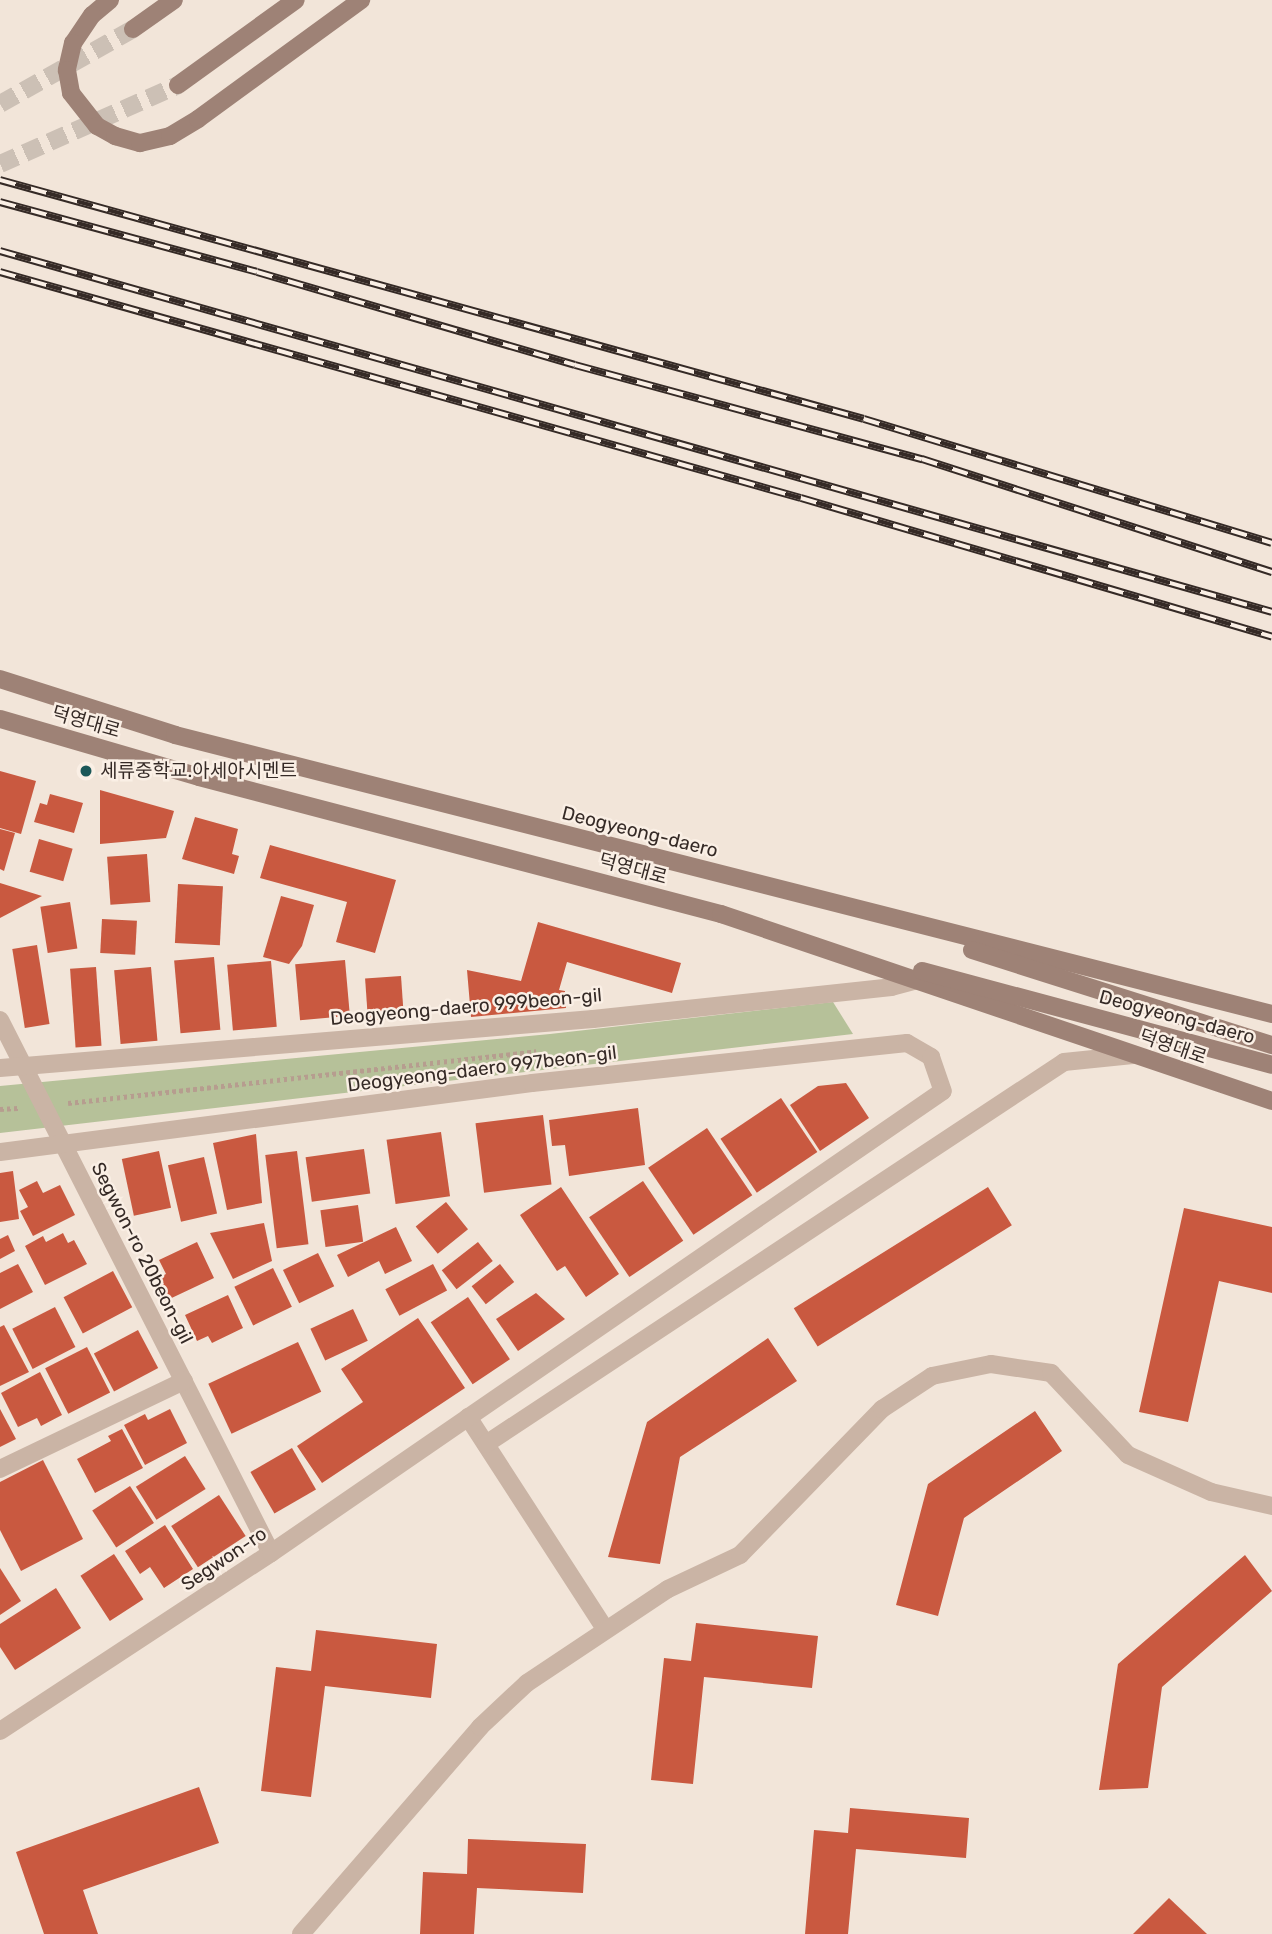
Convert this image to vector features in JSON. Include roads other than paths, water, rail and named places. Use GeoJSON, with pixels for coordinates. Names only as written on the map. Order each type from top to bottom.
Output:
{"type":"FeatureCollection","features":[{"type":"Feature","properties":{"kind":"main road"},"geometry":{"type":"LineString","coordinates":[[110,0],[92,15],[73,43],[67,70],[71,93],[97,126],[115,136],[140,143],[170,136],[198,119],[361,0]]}},
{"type":"Feature","properties":{"kind":"main road"},"geometry":{"type":"LineString","coordinates":[[133,29],[174,0]]}},
{"type":"Feature","properties":{"kind":"main road"},"geometry":{"type":"LineString","coordinates":[[177,85],[296,0]]}},
{"type":"Feature","properties":{"kind":"main road","name":"Deogyeong-daero"},"geometry":{"type":"LineString","coordinates":[[0,679],[175,735],[1272,1014]]}},
{"type":"Feature","properties":{"kind":"main road","name":"덕영대로"},"geometry":{"type":"LineString","coordinates":[[0,719],[199,777],[722,914],[786,936]]}},
{"type":"Feature","properties":{"kind":"main road","name":"덕영대로"},"geometry":{"type":"LineString","coordinates":[[802,895],[1272,1045]]}},
{"type":"Feature","properties":{"kind":"main road","name":"Deogyeong-daero"},"geometry":{"type":"LineString","coordinates":[[786,936],[925,978],[1272,1065]]}},
{"type":"Feature","properties":{"kind":"main road","name":"덕영대로"},"geometry":{"type":"LineString","coordinates":[[925,978],[1133,1055]]}},
{"type":"Feature","properties":{"kind":"main road"},"geometry":{"type":"LineString","coordinates":[[1133,1055],[1272,1101]]}},
{"type":"Feature","properties":{"kind":"street","name":"Deogyeong-daero 999beon-gil"},"geometry":{"type":"LineString","coordinates":[[0,1068],[568,1021],[891,987],[925,978]]}},
{"type":"Feature","properties":{"kind":"street","name":"Segwon-ro 20beon-gil"},"geometry":{"type":"LineString","coordinates":[[0,1020],[271,1553]]}},
{"type":"Feature","properties":{"kind":"street","name":"Deogyeong-daero 997beon-gil"},"geometry":{"type":"LineString","coordinates":[[0,1152],[531,1083],[907,1042],[931,1057],[943,1091]]}},
{"type":"Feature","properties":{"kind":"street"},"geometry":{"type":"LineString","coordinates":[[486,1444],[1065,1062],[1133,1055]]}},
{"type":"Feature","properties":{"kind":"street","name":"Segwon-ro"},"geometry":{"type":"LineString","coordinates":[[0,1731],[271,1553],[943,1091]]}},
{"type":"Feature","properties":{"kind":"street"},"geometry":{"type":"LineString","coordinates":[[301,1934],[480,1727],[527,1683],[668,1589],[740,1555],[882,1409],[932,1376],[991,1364],[1051,1373],[1128,1455],[1211,1492],[1272,1506]]}},
{"type":"Feature","properties":{"kind":"street"},"geometry":{"type":"LineString","coordinates":[[3,1468],[184,1381]]}},
{"type":"Feature","properties":{"kind":"street"},"geometry":{"type":"LineString","coordinates":[[468,1417],[605,1629]]}},
{"type":"Feature","properties":{"kind":"tunnel"},"geometry":{"type":"LineString","coordinates":[[0,104],[133,29]]}},
{"type":"Feature","properties":{"kind":"tunnel"},"geometry":{"type":"LineString","coordinates":[[0,164],[178,85]]}},
{"type":"Feature","properties":{"kind":"railway"},"geometry":{"type":"LineString","coordinates":[[0,180],[864,419],[1272,543]]}},
{"type":"Feature","properties":{"kind":"railway"},"geometry":{"type":"LineString","coordinates":[[0,202],[257,272],[575,365],[922,459],[1272,572]]}},
{"type":"Feature","properties":{"kind":"railway"},"geometry":{"type":"LineString","coordinates":[[0,251],[1272,612]]}},
{"type":"Feature","properties":{"kind":"railway"},"geometry":{"type":"LineString","coordinates":[[0,272],[801,498],[1272,637]]}},
{"type":"Feature","properties":{"kind":"place","name":"세류중학교.아세아시멘트"},"geometry":{"type":"Point","coordinates":[86,771]}}]}
